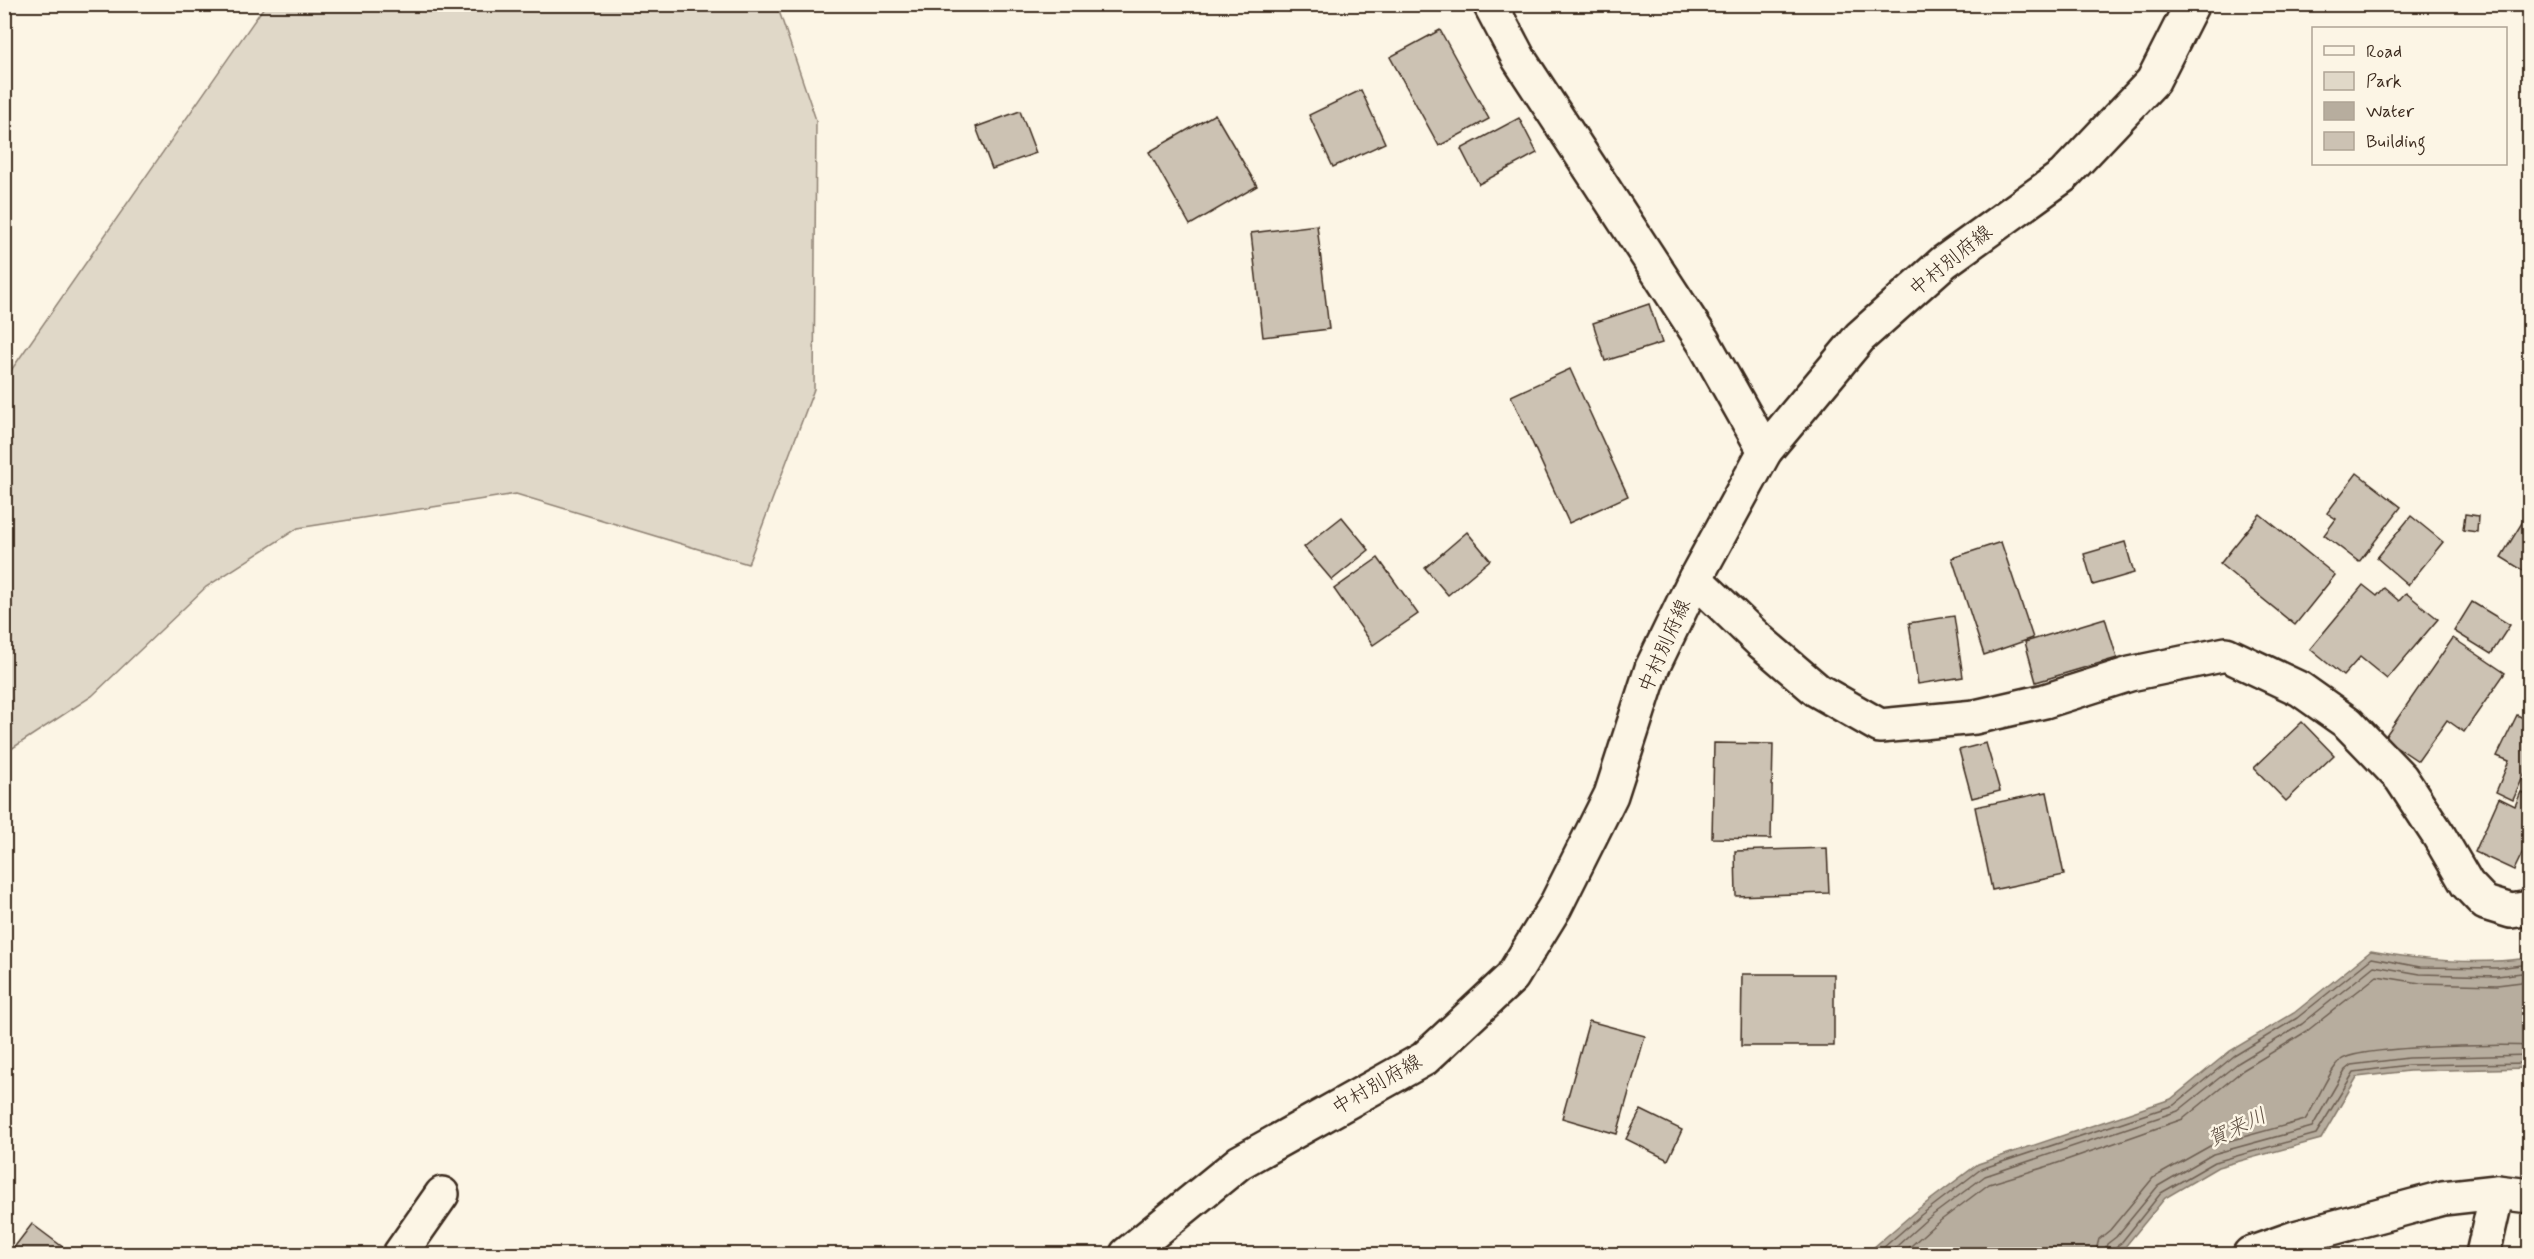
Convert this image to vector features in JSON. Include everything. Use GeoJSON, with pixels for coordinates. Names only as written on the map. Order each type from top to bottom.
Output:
{"type":"FeatureCollection","features":[{"type":"Feature","properties":{"kind":"street"},"geometry":{"type":"LineString","coordinates":[[1490,4],[1519,59],[1703,341],[1765,451]]}},
{"type":"Feature","properties":{"kind":"street","name":"中村別府線"},"geometry":{"type":"LineString","coordinates":[[1127,1254],[1240,1162],[1424,1059],[1512,977],[1555,908],[1611,795],[1652,668],[1695,579],[1765,451],[1860,337],[1944,262],[2063,176],[2153,81],[2192,4]]}},
{"type":"Feature","properties":{"kind":"street"},"geometry":{"type":"LineString","coordinates":[[1695,579],[1761,642],[1817,690],[1880,726],[1975,717],[2045,701],[2130,674],[2226,654],[2300,688],[2348,723],[2401,778],[2467,884],[2486,903],[2511,910],[2529,908]]}},
{"type":"Feature","properties":{"kind":"street"},"geometry":{"type":"LineString","coordinates":[[2483,1254],[2496,1192]]}},
{"type":"Feature","properties":{"kind":"street"},"geometry":{"type":"LineString","coordinates":[[2250,1254],[2295,1238],[2443,1198],[2496,1192],[2529,1196]]}},
{"type":"Feature","properties":{"kind":"street"},"geometry":{"type":"LineString","coordinates":[[400,1254],[442,1194]]}},
{"type":"Feature","properties":{"kind":"green space"},"geometry":{"type":"Polygon","coordinates":[[[266,4],[777,5],[816,120],[814,389],[748,564],[516,494],[298,528],[206,587],[92,696],[5,753],[5,379],[266,4]]]}},
{"type":"Feature","properties":{"kind":"water","name":"賀来川"},"geometry":{"type":"Polygon","coordinates":[[[2371,951],[2450,961],[2529,958],[2529,1068],[2409,1071],[2357,1077],[2321,1139],[2218,1167],[2165,1198],[2124,1248],[2113,1254],[1866,1254],[1917,1210],[1978,1164],[2171,1099],[2230,1051],[2294,1013],[2371,951]]]}},
{"type":"Feature","properties":{"kind":"building"},"geometry":{"type":"Polygon","coordinates":[[[1440,30],[1489,119],[1439,146],[1390,57],[1440,30]]]}},
{"type":"Feature","properties":{"kind":"building"},"geometry":{"type":"Polygon","coordinates":[[[1361,90],[1385,143],[1333,167],[1309,115],[1361,90]]]}},
{"type":"Feature","properties":{"kind":"building"},"geometry":{"type":"Polygon","coordinates":[[[1020,111],[1036,153],[992,169],[976,127],[1020,111]]]}},
{"type":"Feature","properties":{"kind":"building"},"geometry":{"type":"Polygon","coordinates":[[[1215,114],[1257,186],[1190,225],[1149,152],[1215,114]]]}},
{"type":"Feature","properties":{"kind":"building"},"geometry":{"type":"Polygon","coordinates":[[[1519,118],[1537,153],[1479,184],[1461,149],[1519,118]]]}},
{"type":"Feature","properties":{"kind":"building"},"geometry":{"type":"Polygon","coordinates":[[[1317,225],[1329,329],[1263,337],[1251,233],[1317,225]]]}},
{"type":"Feature","properties":{"kind":"building"},"geometry":{"type":"Polygon","coordinates":[[[1649,304],[1662,343],[1605,361],[1593,323],[1649,304]]]}},
{"type":"Feature","properties":{"kind":"building"},"geometry":{"type":"Polygon","coordinates":[[[1570,369],[1628,496],[1569,523],[1511,396],[1570,369]]]}},
{"type":"Feature","properties":{"kind":"building"},"geometry":{"type":"Polygon","coordinates":[[[2357,473],[2401,507],[2359,562],[2324,535],[2336,519],[2327,513],[2357,473]]]}},
{"type":"Feature","properties":{"kind":"building"},"geometry":{"type":"Polygon","coordinates":[[[2528,513],[2530,568],[2527,573],[2501,557],[2528,513]]]}},
{"type":"Feature","properties":{"kind":"building"},"geometry":{"type":"Polygon","coordinates":[[[2260,514],[2335,575],[2295,625],[2220,564],[2260,514]]]}},
{"type":"Feature","properties":{"kind":"building"},"geometry":{"type":"Polygon","coordinates":[[[2465,514],[2478,516],[2477,532],[2463,530],[2465,514]]]}},
{"type":"Feature","properties":{"kind":"building"},"geometry":{"type":"Polygon","coordinates":[[[2411,516],[2443,542],[2408,585],[2377,558],[2411,516]]]}},
{"type":"Feature","properties":{"kind":"building"},"geometry":{"type":"Polygon","coordinates":[[[1342,517],[1369,550],[1332,580],[1304,547],[1342,517]]]}},
{"type":"Feature","properties":{"kind":"building"},"geometry":{"type":"Polygon","coordinates":[[[1467,532],[1490,560],[1448,595],[1425,568],[1467,532]]]}},
{"type":"Feature","properties":{"kind":"building"},"geometry":{"type":"Polygon","coordinates":[[[2001,542],[2033,638],[1984,655],[1952,558],[2001,542]]]}},
{"type":"Feature","properties":{"kind":"building"},"geometry":{"type":"Polygon","coordinates":[[[2125,542],[2134,573],[2093,585],[2084,554],[2125,542]]]}},
{"type":"Feature","properties":{"kind":"building"},"geometry":{"type":"Polygon","coordinates":[[[1378,558],[1418,614],[1373,645],[1334,589],[1378,558]]]}},
{"type":"Feature","properties":{"kind":"building"},"geometry":{"type":"Polygon","coordinates":[[[2363,585],[2377,596],[2384,588],[2399,601],[2406,593],[2438,619],[2387,679],[2360,657],[2343,676],[2310,649],[2363,585]]]}},
{"type":"Feature","properties":{"kind":"building"},"geometry":{"type":"Polygon","coordinates":[[[2472,602],[2510,625],[2491,654],[2454,631],[2472,602]]]}},
{"type":"Feature","properties":{"kind":"building"},"geometry":{"type":"Polygon","coordinates":[[[1954,616],[1963,677],[1918,684],[1909,623],[1954,616]]]}},
{"type":"Feature","properties":{"kind":"building"},"geometry":{"type":"Polygon","coordinates":[[[2105,618],[2117,658],[2036,682],[2025,642],[2105,618]]]}},
{"type":"Feature","properties":{"kind":"building"},"geometry":{"type":"Polygon","coordinates":[[[2453,638],[2505,673],[2464,732],[2447,720],[2418,761],[2384,738],[2453,638]]]}},
{"type":"Feature","properties":{"kind":"building"},"geometry":{"type":"Polygon","coordinates":[[[2517,715],[2530,721],[2530,769],[2527,768],[2513,800],[2496,792],[2509,761],[2497,756],[2517,715]]]}},
{"type":"Feature","properties":{"kind":"building"},"geometry":{"type":"Polygon","coordinates":[[[2302,722],[2334,755],[2286,801],[2254,768],[2302,722]]]}},
{"type":"Feature","properties":{"kind":"building"},"geometry":{"type":"Polygon","coordinates":[[[1714,743],[1773,744],[1771,839],[1712,838],[1714,743]]]}},
{"type":"Feature","properties":{"kind":"building"},"geometry":{"type":"Polygon","coordinates":[[[1986,743],[2000,791],[1972,798],[1959,750],[1986,743]]]}},
{"type":"Feature","properties":{"kind":"building"},"geometry":{"type":"Polygon","coordinates":[[[2047,792],[2064,875],[1992,890],[1975,807],[2047,792]]]}},
{"type":"Feature","properties":{"kind":"building"},"geometry":{"type":"Polygon","coordinates":[[[2521,792],[2530,796],[2530,837],[2514,870],[2475,852],[2499,798],[2515,806],[2521,792]]]}},
{"type":"Feature","properties":{"kind":"building"},"geometry":{"type":"Polygon","coordinates":[[[1827,848],[1829,893],[1736,896],[1735,851],[1827,848]]]}},
{"type":"Feature","properties":{"kind":"building"},"geometry":{"type":"Polygon","coordinates":[[[1742,974],[1834,974],[1834,1046],[1741,1046],[1742,974]]]}},
{"type":"Feature","properties":{"kind":"building"},"geometry":{"type":"Polygon","coordinates":[[[1589,1021],[1645,1036],[1617,1134],[1562,1118],[1589,1021]]]}},
{"type":"Feature","properties":{"kind":"building"},"geometry":{"type":"Polygon","coordinates":[[[1641,1110],[1682,1130],[1668,1160],[1626,1139],[1641,1110]]]}},
{"type":"Feature","properties":{"kind":"building"},"geometry":{"type":"Polygon","coordinates":[[[32,1224],[72,1254],[9,1254],[32,1224]]]}}]}
